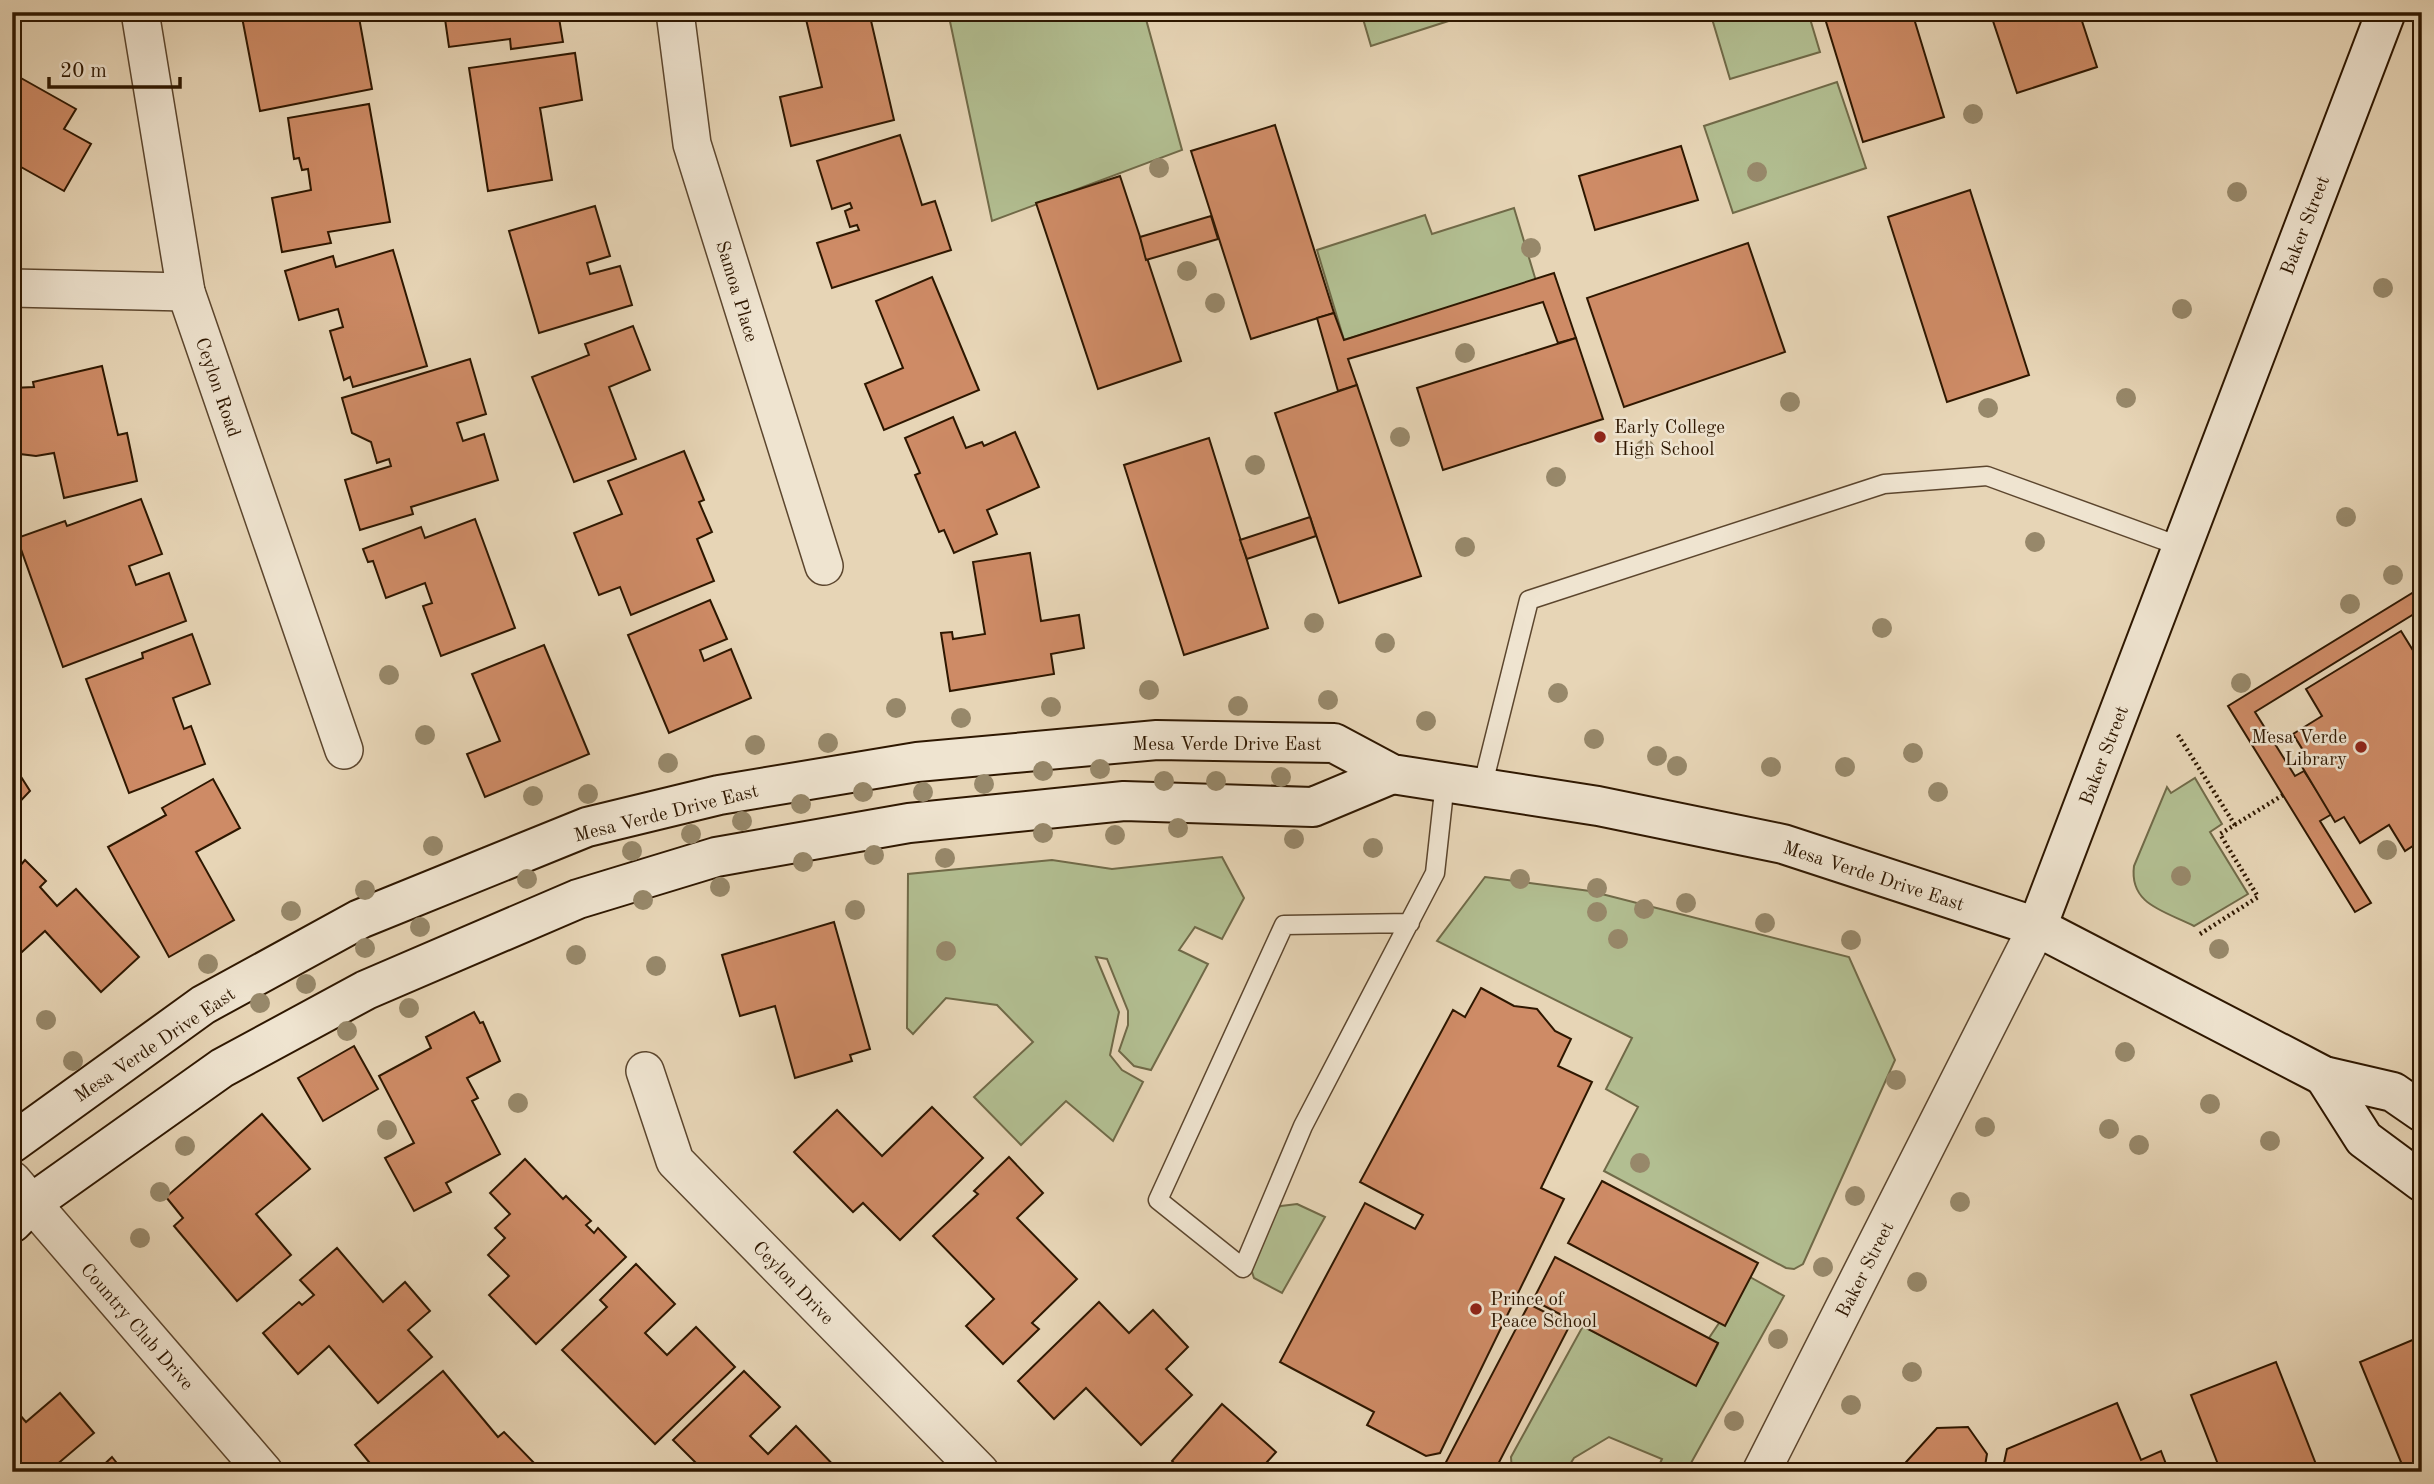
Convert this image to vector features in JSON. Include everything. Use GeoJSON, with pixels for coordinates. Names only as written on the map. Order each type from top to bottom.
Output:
{"type":"FeatureCollection","features":[{"type":"Feature","properties":{"kind":"street","name":"Ceylon Road"},"geometry":{"type":"LineString","coordinates":[[140,12],[186,292],[344,750]]}},
{"type":"Feature","properties":{"kind":"street","name":"Samoa Place"},"geometry":{"type":"LineString","coordinates":[[675,12],[692,144],[824,566]]}},
{"type":"Feature","properties":{"kind":"street","name":"Baker Street"},"geometry":{"type":"LineString","coordinates":[[1761,1472],[2037,928],[2386,12]]}},
{"type":"Feature","properties":{"kind":"street"},"geometry":{"type":"LineString","coordinates":[[12,288],[186,292]]}},
{"type":"Feature","properties":{"kind":"street","name":"Mesa Verde Drive East"},"geometry":{"type":"LineString","coordinates":[[12,1143],[215,998],[360,919],[587,827],[719,796],[917,762],[1157,740],[1334,743],[1392,774],[1598,806],[1783,844],[2037,928],[2324,1076],[2393,1092],[2422,1112]]}},
{"type":"Feature","properties":{"kind":"street"},"geometry":{"type":"LineString","coordinates":[[19,1202],[222,1068],[366,989],[578,899],[716,857],[909,823],[1124,801],[1312,807],[1392,774]]}},
{"type":"Feature","properties":{"kind":"street","name":"Ceylon Drive"},"geometry":{"type":"LineString","coordinates":[[645,1071],[675,1161],[980,1472]]}},
{"type":"Feature","properties":{"kind":"street"},"geometry":{"type":"LineString","coordinates":[[2324,1076],[2364,1139],[2422,1182]]}},
{"type":"Feature","properties":{"kind":"street","name":"Country Club Drive"},"geometry":{"type":"LineString","coordinates":[[19,1202],[264,1472]]}},
{"type":"Feature","properties":{"kind":"lane"},"geometry":{"type":"LineString","coordinates":[[1482,788],[1529,600],[1884,484],[1987,476],[2182,547]]}},
{"type":"Feature","properties":{"kind":"lane"},"geometry":{"type":"LineString","coordinates":[[1409,923],[1284,925],[1158,1200],[1243,1268],[1303,1126],[1409,923],[1435,873],[1445,782]]}},
{"type":"Feature","properties":{"kind":"path"},"geometry":{"type":"LineString","coordinates":[[2178,734],[2235,825]]}},
{"type":"Feature","properties":{"kind":"path"},"geometry":{"type":"LineString","coordinates":[[2200,934],[2258,897],[2220,834],[2283,795]]}},
{"type":"Feature","properties":{"kind":"green space"},"geometry":{"type":"Polygon","coordinates":[[[948,12],[1144,12],[1182,150],[992,221],[948,12]]]}},
{"type":"Feature","properties":{"kind":"green space"},"geometry":{"type":"Polygon","coordinates":[[[1361,12],[1466,12],[1467,15],[1371,46],[1361,12]]]}},
{"type":"Feature","properties":{"kind":"green space"},"geometry":{"type":"Polygon","coordinates":[[[1710,12],[1808,12],[1820,52],[1730,79],[1710,12]]]}},
{"type":"Feature","properties":{"kind":"green space"},"geometry":{"type":"Polygon","coordinates":[[[1837,82],[1866,168],[1733,213],[1704,126],[1837,82]]]}},
{"type":"Feature","properties":{"kind":"green space"},"geometry":{"type":"Polygon","coordinates":[[[1514,208],[1536,281],[1344,340],[1317,250],[1425,215],[1432,234],[1514,208]]]}},
{"type":"Feature","properties":{"kind":"green space"},"geometry":{"type":"Polygon","coordinates":[[[2195,778],[2222,824],[2210,832],[2248,894],[2194,926],[2161,911],[2143,898],[2137,890],[2134,866],[2167,787],[2171,793],[2195,778]]]}},
{"type":"Feature","properties":{"kind":"green space"},"geometry":{"type":"Polygon","coordinates":[[[1222,857],[1244,898],[1222,939],[1195,927],[1179,950],[1208,964],[1151,1070],[1134,1066],[1119,1051],[1128,1025],[1128,1011],[1107,959],[1096,957],[1119,1012],[1110,1055],[1122,1070],[1143,1082],[1113,1141],[1066,1101],[1021,1145],[974,1097],[1033,1042],[997,1005],[946,998],[913,1034],[907,1028],[908,874],[1052,860],[1112,869],[1222,857]]]}},
{"type":"Feature","properties":{"kind":"green space"},"geometry":{"type":"Polygon","coordinates":[[[1485,877],[1590,891],[1849,957],[1895,1060],[1803,1264],[1794,1269],[1786,1268],[1604,1171],[1638,1107],[1606,1089],[1632,1038],[1437,941],[1485,877]]]}},
{"type":"Feature","properties":{"kind":"green space"},"geometry":{"type":"Polygon","coordinates":[[[1297,1204],[1325,1217],[1282,1293],[1254,1278],[1245,1251],[1260,1215],[1281,1206],[1297,1204]]]}},
{"type":"Feature","properties":{"kind":"green space"},"geometry":{"type":"Polygon","coordinates":[[[1750,1277],[1784,1296],[1686,1472],[1656,1472],[1662,1459],[1609,1437],[1574,1458],[1565,1472],[1512,1472],[1511,1457],[1583,1326],[1696,1385],[1718,1344],[1709,1338],[1750,1277]]]}},
{"type":"Feature","properties":{"kind":"building"},"geometry":{"type":"Polygon","coordinates":[[[241,12],[358,12],[372,89],[260,111],[241,12]]]}},
{"type":"Feature","properties":{"kind":"building"},"geometry":{"type":"Polygon","coordinates":[[[444,12],[558,12],[563,42],[511,49],[510,39],[449,47],[444,12]]]}},
{"type":"Feature","properties":{"kind":"building"},"geometry":{"type":"Polygon","coordinates":[[[815,12],[869,12],[894,120],[791,146],[780,97],[822,87],[805,15],[815,12]]]}},
{"type":"Feature","properties":{"kind":"building"},"geometry":{"type":"Polygon","coordinates":[[[1823,12],[1912,12],[1944,117],[1863,142],[1823,12]]]}},
{"type":"Feature","properties":{"kind":"building"},"geometry":{"type":"Polygon","coordinates":[[[1990,12],[2079,12],[2097,67],[2017,93],[1990,12]]]}},
{"type":"Feature","properties":{"kind":"building"},"geometry":{"type":"Polygon","coordinates":[[[575,53],[582,100],[540,108],[552,180],[488,191],[469,68],[575,53]]]}},
{"type":"Feature","properties":{"kind":"building"},"geometry":{"type":"Polygon","coordinates":[[[12,73],[76,109],[64,129],[91,144],[64,191],[12,162],[12,73]]]}},
{"type":"Feature","properties":{"kind":"building"},"geometry":{"type":"Polygon","coordinates":[[[369,104],[390,222],[328,232],[331,243],[282,252],[272,198],[311,190],[308,169],[302,170],[299,158],[294,159],[288,118],[369,104]]]}},
{"type":"Feature","properties":{"kind":"building"},"geometry":{"type":"Polygon","coordinates":[[[1275,125],[1334,313],[1251,339],[1191,151],[1275,125]]]}},
{"type":"Feature","properties":{"kind":"building"},"geometry":{"type":"Polygon","coordinates":[[[900,135],[922,205],[935,201],[951,250],[832,288],[817,243],[859,230],[857,225],[850,227],[845,211],[852,208],[850,203],[832,209],[817,161],[900,135]]]}},
{"type":"Feature","properties":{"kind":"building"},"geometry":{"type":"Polygon","coordinates":[[[1681,146],[1698,200],[1595,230],[1579,176],[1681,146]]]}},
{"type":"Feature","properties":{"kind":"building"},"geometry":{"type":"Polygon","coordinates":[[[1120,176],[1181,361],[1098,389],[1036,203],[1120,176]]]}},
{"type":"Feature","properties":{"kind":"building"},"geometry":{"type":"Polygon","coordinates":[[[1970,190],[2029,375],[1947,402],[1888,217],[1970,190]]]}},
{"type":"Feature","properties":{"kind":"building"},"geometry":{"type":"Polygon","coordinates":[[[595,206],[610,256],[587,263],[590,274],[620,266],[632,305],[539,333],[509,231],[595,206]]]}},
{"type":"Feature","properties":{"kind":"building"},"geometry":{"type":"Polygon","coordinates":[[[1211,216],[1218,239],[1146,260],[1140,237],[1211,216]]]}},
{"type":"Feature","properties":{"kind":"building"},"geometry":{"type":"Polygon","coordinates":[[[1748,243],[1785,352],[1624,407],[1587,298],[1748,243]]]}},
{"type":"Feature","properties":{"kind":"building"},"geometry":{"type":"Polygon","coordinates":[[[393,250],[427,366],[353,387],[350,377],[344,380],[330,331],[343,327],[338,309],[299,320],[285,271],[333,256],[336,267],[393,250]]]}},
{"type":"Feature","properties":{"kind":"building"},"geometry":{"type":"Polygon","coordinates":[[[1554,273],[1576,338],[1558,343],[1543,302],[1348,359],[1357,385],[1338,391],[1317,318],[1334,313],[1344,340],[1554,273]]]}},
{"type":"Feature","properties":{"kind":"building"},"geometry":{"type":"Polygon","coordinates":[[[932,277],[979,390],[884,430],[865,384],[903,368],[876,301],[932,277]]]}},
{"type":"Feature","properties":{"kind":"building"},"geometry":{"type":"Polygon","coordinates":[[[633,326],[650,370],[609,387],[636,459],[574,482],[532,377],[589,355],[585,344],[633,326]]]}},
{"type":"Feature","properties":{"kind":"building"},"geometry":{"type":"Polygon","coordinates":[[[1576,338],[1603,419],[1443,470],[1417,388],[1576,338]]]}},
{"type":"Feature","properties":{"kind":"building"},"geometry":{"type":"Polygon","coordinates":[[[470,359],[486,414],[457,423],[463,441],[484,434],[498,480],[411,507],[413,514],[360,530],[345,480],[391,466],[389,459],[377,463],[371,442],[352,433],[342,398],[470,359]]]}},
{"type":"Feature","properties":{"kind":"building"},"geometry":{"type":"Polygon","coordinates":[[[102,366],[118,435],[127,433],[137,481],[64,498],[54,453],[36,456],[12,453],[12,388],[34,387],[33,382],[102,366]]]}},
{"type":"Feature","properties":{"kind":"building"},"geometry":{"type":"Polygon","coordinates":[[[1357,385],[1421,576],[1339,603],[1275,413],[1357,385]]]}},
{"type":"Feature","properties":{"kind":"building"},"geometry":{"type":"Polygon","coordinates":[[[953,417],[966,448],[982,442],[984,446],[1015,432],[1039,487],[987,510],[997,534],[954,553],[944,530],[939,532],[915,475],[920,473],[905,438],[953,417]]]}},
{"type":"Feature","properties":{"kind":"building"},"geometry":{"type":"Polygon","coordinates":[[[1209,438],[1268,628],[1184,655],[1124,465],[1209,438]]]}},
{"type":"Feature","properties":{"kind":"building"},"geometry":{"type":"Polygon","coordinates":[[[684,451],[704,500],[699,502],[712,532],[697,539],[714,581],[631,615],[620,587],[599,595],[574,533],[622,514],[608,481],[684,451]]]}},
{"type":"Feature","properties":{"kind":"building"},"geometry":{"type":"Polygon","coordinates":[[[141,499],[162,554],[129,566],[136,585],[169,573],[186,621],[63,667],[17,538],[65,521],[67,526],[141,499]]]}},
{"type":"Feature","properties":{"kind":"building"},"geometry":{"type":"Polygon","coordinates":[[[1310,517],[1316,536],[1247,559],[1240,540],[1310,517]]]}},
{"type":"Feature","properties":{"kind":"building"},"geometry":{"type":"Polygon","coordinates":[[[475,519],[515,628],[441,656],[423,606],[432,603],[425,583],[386,598],[373,561],[368,562],[363,549],[421,527],[425,538],[475,519]]]}},
{"type":"Feature","properties":{"kind":"building"},"geometry":{"type":"Polygon","coordinates":[[[1030,553],[1041,621],[1079,615],[1084,648],[1051,654],[1054,674],[950,691],[941,633],[952,632],[953,639],[985,634],[973,562],[1030,553]]]}},
{"type":"Feature","properties":{"kind":"building"},"geometry":{"type":"Polygon","coordinates":[[[2422,587],[2422,609],[2255,712],[2295,776],[2304,771],[2332,814],[2320,821],[2371,903],[2355,912],[2228,706],[2422,587]]]}},
{"type":"Feature","properties":{"kind":"building"},"geometry":{"type":"Polygon","coordinates":[[[710,600],[727,639],[700,650],[704,661],[731,649],[751,698],[669,733],[628,635],[710,600]]]}},
{"type":"Feature","properties":{"kind":"building","name":"Mesa Verde Library"},"geometry":{"type":"Polygon","coordinates":[[[2401,631],[2422,665],[2422,840],[2405,851],[2389,825],[2360,843],[2344,817],[2335,822],[2301,765],[2309,760],[2293,734],[2322,716],[2306,689],[2401,631]]]}},
{"type":"Feature","properties":{"kind":"building"},"geometry":{"type":"Polygon","coordinates":[[[192,634],[210,684],[173,698],[184,729],[191,726],[205,764],[129,793],[86,679],[143,658],[142,653],[192,634]]]}},
{"type":"Feature","properties":{"kind":"building"},"geometry":{"type":"Polygon","coordinates":[[[544,645],[589,754],[485,797],[467,754],[500,741],[472,674],[544,645]]]}},
{"type":"Feature","properties":{"kind":"building"},"geometry":{"type":"Polygon","coordinates":[[[18,772],[30,791],[12,810],[12,778],[18,772]]]}},
{"type":"Feature","properties":{"kind":"building"},"geometry":{"type":"Polygon","coordinates":[[[213,779],[240,828],[196,852],[234,920],[169,957],[108,847],[166,815],[162,808],[213,779]]]}},
{"type":"Feature","properties":{"kind":"building"},"geometry":{"type":"Polygon","coordinates":[[[12,857],[20,866],[25,860],[46,881],[40,887],[57,906],[76,889],[139,957],[101,992],[45,931],[12,961],[12,857]]]}},
{"type":"Feature","properties":{"kind":"building"},"geometry":{"type":"Polygon","coordinates":[[[834,922],[870,1049],[850,1055],[852,1061],[795,1078],[775,1006],[740,1016],[722,955],[834,922]]]}},
{"type":"Feature","properties":{"kind":"building"},"geometry":{"type":"Polygon","coordinates":[[[1481,988],[1514,1006],[1537,1009],[1555,1031],[1571,1039],[1558,1066],[1592,1082],[1541,1188],[1564,1199],[1440,1453],[1426,1456],[1367,1425],[1374,1412],[1280,1362],[1365,1203],[1415,1229],[1423,1215],[1360,1182],[1453,1010],[1465,1017],[1481,988]]]}},
{"type":"Feature","properties":{"kind":"building"},"geometry":{"type":"Polygon","coordinates":[[[474,1012],[480,1023],[483,1022],[500,1061],[467,1078],[478,1098],[472,1101],[500,1154],[446,1183],[451,1192],[414,1211],[385,1158],[414,1143],[379,1076],[431,1048],[426,1037],[474,1012]]]}},
{"type":"Feature","properties":{"kind":"building"},"geometry":{"type":"Polygon","coordinates":[[[354,1046],[378,1089],[323,1121],[298,1078],[354,1046]]]}},
{"type":"Feature","properties":{"kind":"building"},"geometry":{"type":"Polygon","coordinates":[[[932,1107],[983,1158],[900,1240],[863,1203],[853,1212],[794,1152],[837,1110],[882,1156],[932,1107]]]}},
{"type":"Feature","properties":{"kind":"building"},"geometry":{"type":"Polygon","coordinates":[[[262,1114],[310,1169],[256,1214],[291,1255],[237,1301],[174,1226],[183,1218],[166,1197],[262,1114]]]}},
{"type":"Feature","properties":{"kind":"building"},"geometry":{"type":"Polygon","coordinates":[[[1009,1157],[1043,1193],[1017,1218],[1077,1279],[1032,1323],[1039,1329],[1003,1364],[966,1326],[994,1299],[933,1236],[978,1194],[974,1191],[1009,1157]]]}},
{"type":"Feature","properties":{"kind":"building"},"geometry":{"type":"Polygon","coordinates":[[[525,1159],[563,1199],[566,1196],[591,1221],[586,1225],[594,1233],[598,1228],[626,1257],[536,1344],[489,1295],[509,1276],[488,1255],[505,1238],[495,1228],[510,1214],[490,1193],[525,1159]]]}},
{"type":"Feature","properties":{"kind":"building"},"geometry":{"type":"Polygon","coordinates":[[[1602,1181],[1758,1263],[1725,1326],[1568,1243],[1602,1181]]]}},
{"type":"Feature","properties":{"kind":"building"},"geometry":{"type":"Polygon","coordinates":[[[337,1248],[383,1302],[405,1282],[430,1311],[408,1330],[432,1357],[378,1403],[329,1346],[298,1374],[263,1333],[299,1302],[302,1305],[314,1295],[300,1280],[337,1248]]]}},
{"type":"Feature","properties":{"kind":"building"},"geometry":{"type":"Polygon","coordinates":[[[1555,1257],[1718,1343],[1696,1386],[1533,1300],[1555,1257]]]}},
{"type":"Feature","properties":{"kind":"building"},"geometry":{"type":"Polygon","coordinates":[[[636,1264],[675,1304],[645,1333],[667,1355],[696,1327],[735,1367],[655,1444],[562,1350],[607,1307],[600,1300],[636,1264]]]}},
{"type":"Feature","properties":{"kind":"building"},"geometry":{"type":"Polygon","coordinates":[[[1099,1302],[1129,1333],[1153,1310],[1188,1347],[1166,1369],[1192,1395],[1141,1445],[1086,1388],[1054,1419],[1018,1381],[1099,1302]]]}},
{"type":"Feature","properties":{"kind":"building"},"geometry":{"type":"Polygon","coordinates":[[[1529,1304],[1570,1325],[1494,1472],[1459,1472],[1445,1464],[1529,1304]]]}},
{"type":"Feature","properties":{"kind":"building"},"geometry":{"type":"Polygon","coordinates":[[[2422,1336],[2422,1472],[2405,1472],[2360,1362],[2422,1336]]]}},
{"type":"Feature","properties":{"kind":"building"},"geometry":{"type":"Polygon","coordinates":[[[2276,1362],[2319,1472],[2221,1472],[2191,1395],[2276,1362]]]}},
{"type":"Feature","properties":{"kind":"building"},"geometry":{"type":"Polygon","coordinates":[[[443,1371],[498,1437],[504,1432],[539,1468],[538,1472],[383,1472],[376,1464],[373,1467],[355,1445],[443,1371]]]}},
{"type":"Feature","properties":{"kind":"building"},"geometry":{"type":"Polygon","coordinates":[[[744,1371],[780,1407],[750,1436],[768,1454],[796,1426],[840,1472],[705,1472],[673,1440],[744,1371]]]}},
{"type":"Feature","properties":{"kind":"building"},"geometry":{"type":"Polygon","coordinates":[[[60,1393],[94,1433],[48,1472],[12,1472],[12,1406],[26,1422],[60,1393]]]}},
{"type":"Feature","properties":{"kind":"building"},"geometry":{"type":"Polygon","coordinates":[[[2117,1403],[2141,1460],[2161,1451],[2169,1472],[2002,1472],[2007,1449],[2117,1403]]]}},
{"type":"Feature","properties":{"kind":"building"},"geometry":{"type":"Polygon","coordinates":[[[1222,1404],[1276,1452],[1267,1462],[1278,1472],[1168,1472],[1175,1464],[1172,1461],[1222,1404]]]}},
{"type":"Feature","properties":{"kind":"building"},"geometry":{"type":"Polygon","coordinates":[[[1968,1427],[1987,1454],[1985,1466],[1996,1472],[1897,1472],[1937,1428],[1968,1427]]]}},
{"type":"Feature","properties":{"kind":"building"},"geometry":{"type":"Polygon","coordinates":[[[112,1457],[124,1472],[96,1472],[112,1457]]]}},
{"type":"Feature","properties":{"kind":"place","name":"Early College High School"},"geometry":{"type":"Point","coordinates":[1600,437]}},
{"type":"Feature","properties":{"kind":"place","name":"Mesa Verde Library"},"geometry":{"type":"Point","coordinates":[2361,747]}},
{"type":"Feature","properties":{"kind":"place","name":"Prince of Peace School"},"geometry":{"type":"Point","coordinates":[1476,1309]}}]}
